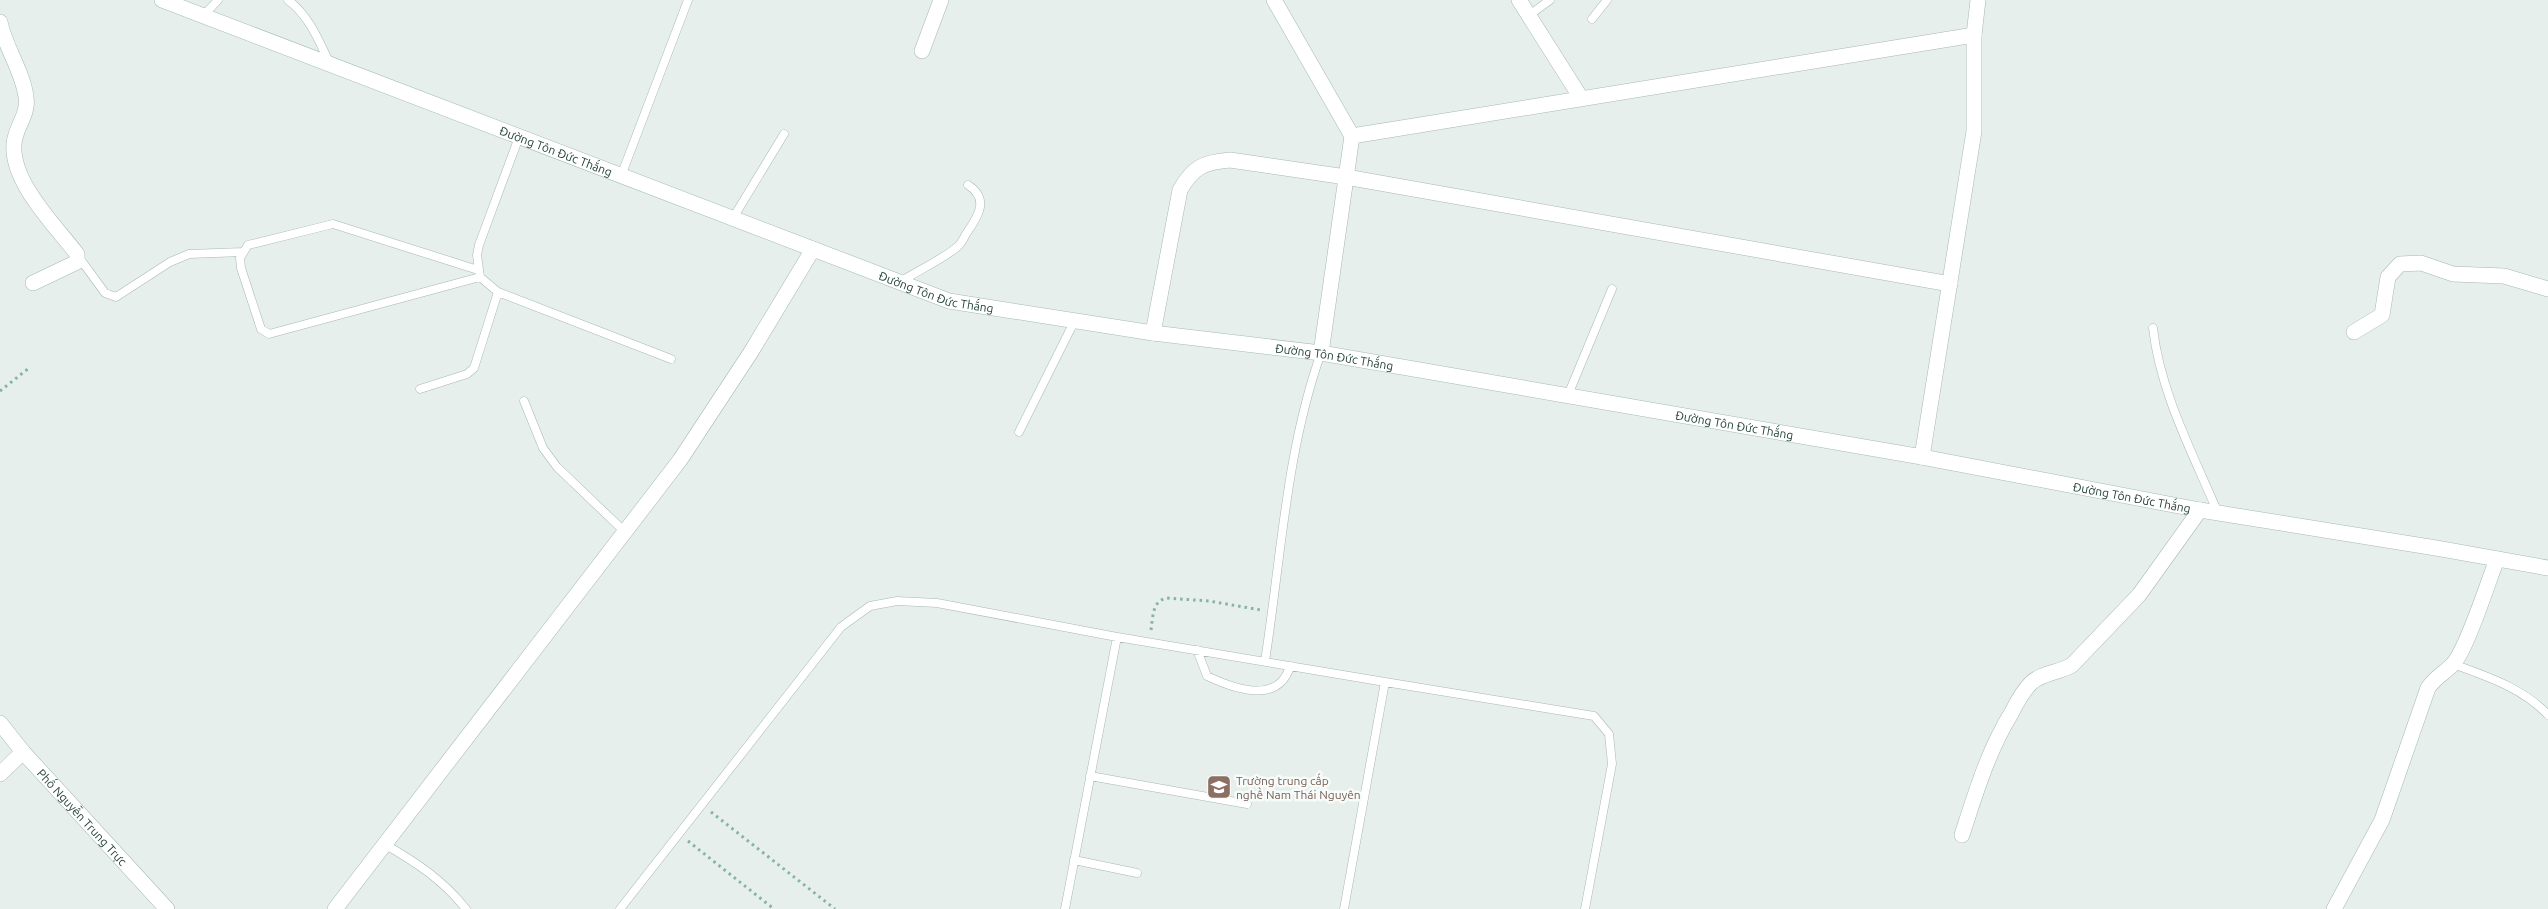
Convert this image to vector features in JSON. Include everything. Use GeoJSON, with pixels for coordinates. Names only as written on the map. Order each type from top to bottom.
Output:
{"type":"FeatureCollection","features":[{"type":"Feature","properties":{"kind":"street","name":"Đường Tôn Đức Thắng"},"geometry":{"type":"LineString","coordinates":[[162,0],[949,301],[1153,333],[1320,353],[1922,457],[2200,510],[2548,568]]}},
{"type":"Feature","properties":{"kind":"street"},"geometry":{"type":"LineString","coordinates":[[922,51],[941,0]]}},
{"type":"Feature","properties":{"kind":"street"},"geometry":{"type":"LineString","coordinates":[[1274,0],[1352,136],[1320,353]]}},
{"type":"Feature","properties":{"kind":"street"},"geometry":{"type":"LineString","coordinates":[[1518,0],[1581,98]]}},
{"type":"Feature","properties":{"kind":"street"},"geometry":{"type":"LineString","coordinates":[[1922,457],[1974,131],[1974,35],[1978,0]]}},
{"type":"Feature","properties":{"kind":"street"},"geometry":{"type":"LineString","coordinates":[[0,22],[3,37],[26,94],[27,104],[14,137],[16,167],[23,183],[76,254],[77,262],[33,283]]}},
{"type":"Feature","properties":{"kind":"street"},"geometry":{"type":"LineString","coordinates":[[1352,136],[1974,35]]}},
{"type":"Feature","properties":{"kind":"street"},"geometry":{"type":"LineString","coordinates":[[1153,333],[1180,190],[1189,175],[1199,166],[1214,161],[1230,160],[1346,177],[1950,284]]}},
{"type":"Feature","properties":{"kind":"street"},"geometry":{"type":"LineString","coordinates":[[335,909],[625,532],[706,422],[813,249]]}},
{"type":"Feature","properties":{"kind":"street"},"geometry":{"type":"LineString","coordinates":[[2354,332],[2382,314],[2388,277],[2400,264],[2421,263],[2452,274],[2504,276],[2548,289]]}},
{"type":"Feature","properties":{"kind":"street"},"geometry":{"type":"LineString","coordinates":[[1962,835],[1989,752],[2020,698],[2032,683],[2051,671],[2065,669],[2072,665],[2138,595],[2200,510]]}},
{"type":"Feature","properties":{"kind":"street"},"geometry":{"type":"LineString","coordinates":[[2334,909],[2382,820],[2428,688],[2436,676],[2454,664],[2497,559]]}},
{"type":"Feature","properties":{"kind":"street","name":"Phố Nguyễn Trung Trực"},"geometry":{"type":"LineString","coordinates":[[0,723],[23,752],[167,909]]}},
{"type":"Feature","properties":{"kind":"street"},"geometry":{"type":"LineString","coordinates":[[0,774],[23,752]]}},
{"type":"Feature","properties":{"kind":"lane"},"geometry":{"type":"LineString","coordinates":[[203,16],[218,0]]}},
{"type":"Feature","properties":{"kind":"lane"},"geometry":{"type":"LineString","coordinates":[[288,0],[299,8],[310,22],[330,64]]}},
{"type":"Feature","properties":{"kind":"lane"},"geometry":{"type":"LineString","coordinates":[[622,176],[688,0]]}},
{"type":"Feature","properties":{"kind":"lane"},"geometry":{"type":"LineString","coordinates":[[1528,16],[1550,0]]}},
{"type":"Feature","properties":{"kind":"lane"},"geometry":{"type":"LineString","coordinates":[[1592,19],[1607,0]]}},
{"type":"Feature","properties":{"kind":"lane"},"geometry":{"type":"LineString","coordinates":[[733,218],[784,134]]}},
{"type":"Feature","properties":{"kind":"lane"},"geometry":{"type":"LineString","coordinates":[[479,274],[476,255],[479,244],[520,137]]}},
{"type":"Feature","properties":{"kind":"lane"},"geometry":{"type":"LineString","coordinates":[[900,282],[958,247],[976,220],[981,207],[976,190],[968,185]]}},
{"type":"Feature","properties":{"kind":"lane"},"geometry":{"type":"LineString","coordinates":[[479,274],[269,334],[261,329],[241,268],[240,258],[248,245],[333,224],[479,274],[498,292],[671,359]]}},
{"type":"Feature","properties":{"kind":"lane"},"geometry":{"type":"LineString","coordinates":[[76,254],[106,293],[116,296],[170,262],[189,254],[243,252]]}},
{"type":"Feature","properties":{"kind":"lane"},"geometry":{"type":"LineString","coordinates":[[1568,395],[1612,289]]}},
{"type":"Feature","properties":{"kind":"lane"},"geometry":{"type":"LineString","coordinates":[[420,389],[467,374],[474,368],[498,292]]}},
{"type":"Feature","properties":{"kind":"lane"},"geometry":{"type":"LineString","coordinates":[[1019,432],[1075,320]]}},
{"type":"Feature","properties":{"kind":"lane"},"geometry":{"type":"LineString","coordinates":[[2153,328],[2156,354],[2166,388],[2218,513]]}},
{"type":"Feature","properties":{"kind":"lane"},"geometry":{"type":"LineString","coordinates":[[1265,661],[1295,450],[1312,378],[1320,353]]}},
{"type":"Feature","properties":{"kind":"lane"},"geometry":{"type":"LineString","coordinates":[[524,401],[544,448],[557,467],[625,532]]}},
{"type":"Feature","properties":{"kind":"lane"},"geometry":{"type":"LineString","coordinates":[[620,909],[841,627],[870,606],[897,601],[937,603],[1149,643],[1594,716],[1609,734],[1612,764],[1585,909]]}},
{"type":"Feature","properties":{"kind":"lane"},"geometry":{"type":"LineString","coordinates":[[1065,909],[1117,637]]}},
{"type":"Feature","properties":{"kind":"lane"},"geometry":{"type":"LineString","coordinates":[[1196,650],[1207,676],[1237,687],[1256,690],[1275,687],[1282,682],[1291,666]]}},
{"type":"Feature","properties":{"kind":"lane"},"geometry":{"type":"LineString","coordinates":[[2454,664],[2507,685],[2536,702],[2548,715]]}},
{"type":"Feature","properties":{"kind":"lane"},"geometry":{"type":"LineString","coordinates":[[1344,909],[1385,682]]}},
{"type":"Feature","properties":{"kind":"lane"},"geometry":{"type":"LineString","coordinates":[[1090,776],[1247,804]]}},
{"type":"Feature","properties":{"kind":"lane"},"geometry":{"type":"LineString","coordinates":[[386,844],[424,868],[450,889],[466,909]]}},
{"type":"Feature","properties":{"kind":"lane"},"geometry":{"type":"LineString","coordinates":[[1074,860],[1137,872]]}},
{"type":"Feature","properties":{"kind":"path"},"geometry":{"type":"LineString","coordinates":[[0,391],[29,368]]}},
{"type":"Feature","properties":{"kind":"path"},"geometry":{"type":"LineString","coordinates":[[1149,643],[1155,606],[1166,598],[1209,601],[1272,613]]}},
{"type":"Feature","properties":{"kind":"path"},"geometry":{"type":"LineString","coordinates":[[703,805],[835,909]]}},
{"type":"Feature","properties":{"kind":"path"},"geometry":{"type":"LineString","coordinates":[[680,834],[774,909]]}},
{"type":"Feature","properties":{"kind":"place","name":"Trường trung cấp nghề Nam Thái Nguyên"},"geometry":{"type":"Point","coordinates":[1219,787]}}]}
